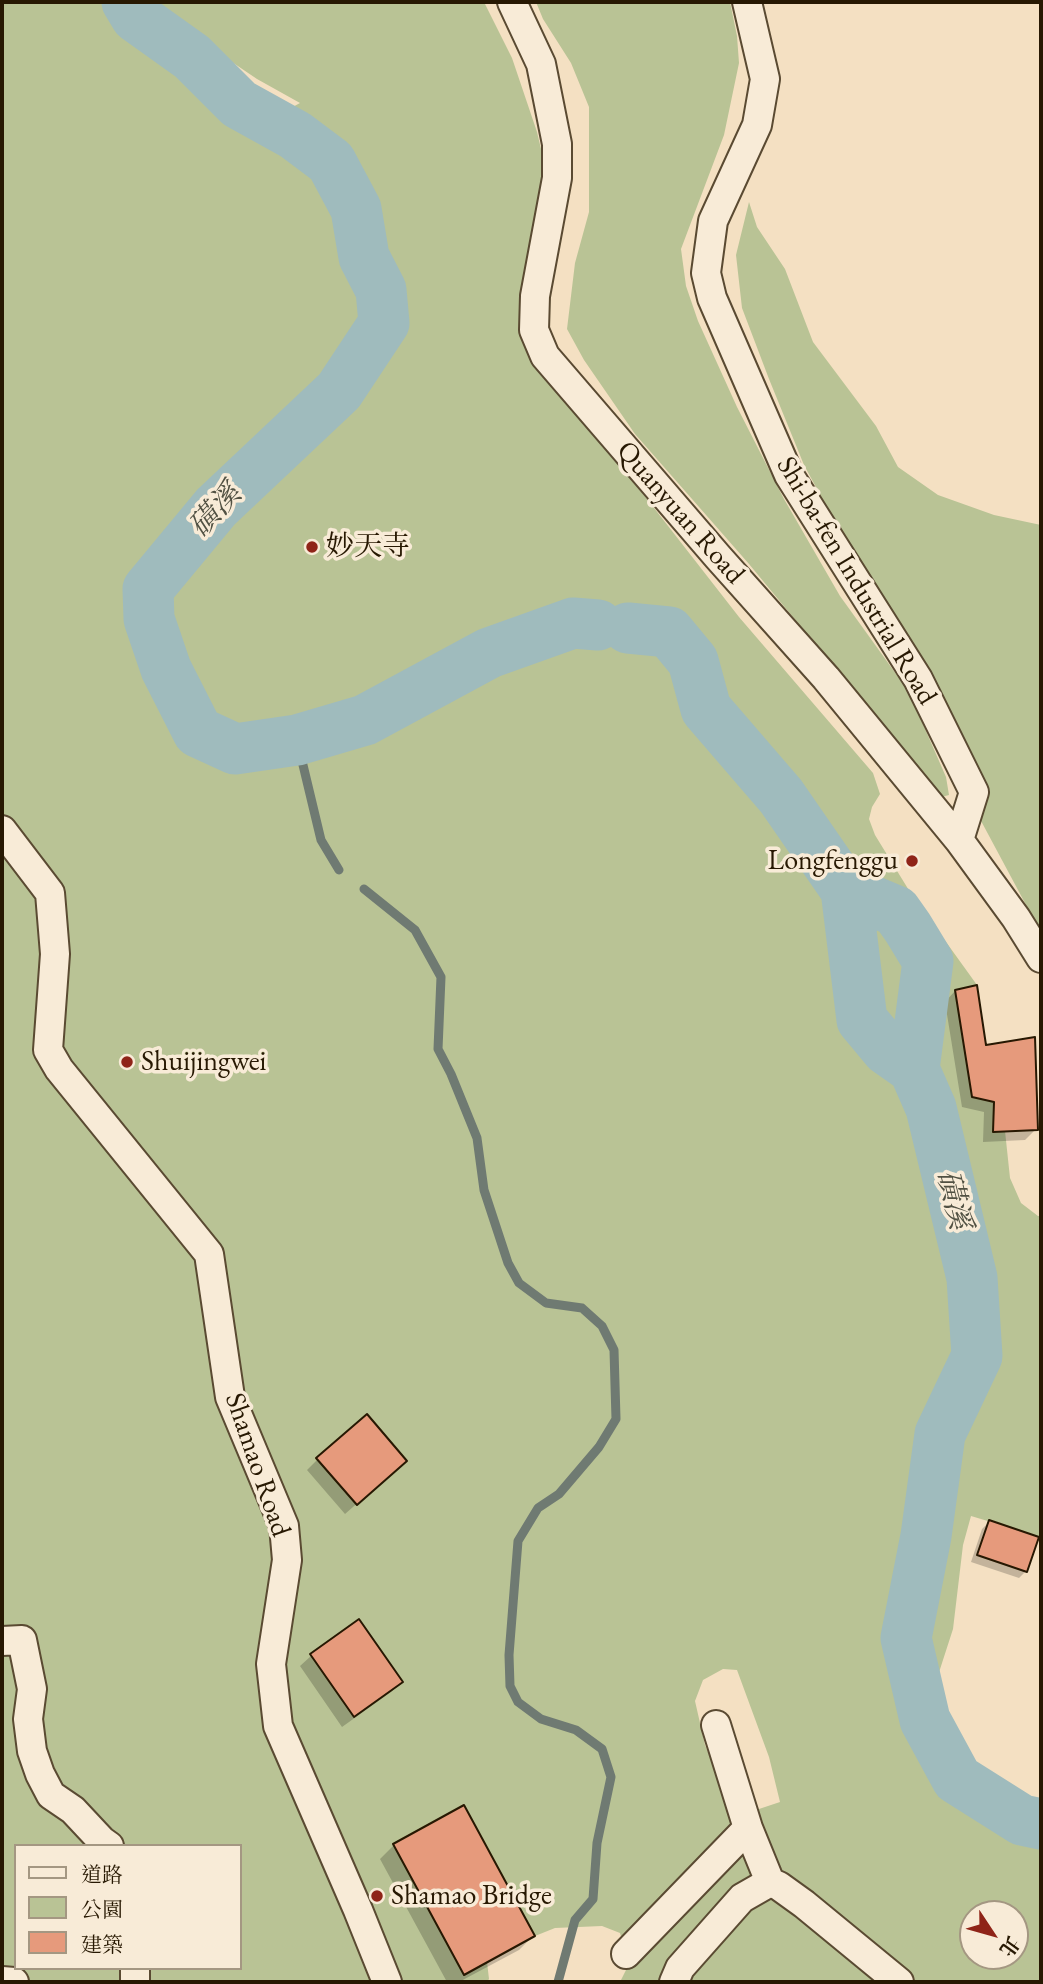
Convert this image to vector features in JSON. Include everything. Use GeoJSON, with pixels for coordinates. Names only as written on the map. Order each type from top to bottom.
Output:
{"type":"FeatureCollection","features":[{"type":"Feature","properties":{"kind":"street","name":"Quanyuan Road"},"geometry":{"type":"LineString","coordinates":[[512,2],[541,64],[557,144],[557,178],[535,307],[534,330],[545,356],[826,678],[959,840],[1016,918],[1041,958]]}},
{"type":"Feature","properties":{"kind":"street","name":"Shi-ba-fen Industrial Road"},"geometry":{"type":"LineString","coordinates":[[747,2],[765,79],[757,125],[713,221],[706,273],[712,298],[789,475],[918,679],[974,792],[959,840]]}},
{"type":"Feature","properties":{"kind":"street","name":"Shamao Road"},"geometry":{"type":"LineString","coordinates":[[2,830],[50,893],[55,954],[48,1050],[59,1069],[209,1254],[230,1397],[284,1526],[286,1560],[271,1664],[278,1726],[387,1982]]}},
{"type":"Feature","properties":{"kind":"street"},"geometry":{"type":"LineString","coordinates":[[2,1641],[22,1640],[32,1689],[28,1719],[32,1751],[40,1774],[51,1795],[73,1810],[106,1844]]}},
{"type":"Feature","properties":{"kind":"street"},"geometry":{"type":"LineString","coordinates":[[716,1725],[748,1828],[770,1882],[804,1904],[899,1982]]}},
{"type":"Feature","properties":{"kind":"street"},"geometry":{"type":"LineString","coordinates":[[626,1955],[748,1828]]}},
{"type":"Feature","properties":{"kind":"street"},"geometry":{"type":"LineString","coordinates":[[674,1982],[680,1968],[742,1898],[770,1882]]}},
{"type":"Feature","properties":{"kind":"street"},"geometry":{"type":"LineString","coordinates":[[2,1981],[14,1982]]}},
{"type":"Feature","properties":{"kind":"green space"},"geometry":{"type":"Polygon","coordinates":[[[2,2],[114,2],[147,33],[235,95],[278,115],[300,103],[257,79],[143,2],[484,2],[512,58],[537,132],[546,170],[527,345],[739,617],[873,773],[880,794],[869,819],[875,835],[910,892],[977,985],[955,990],[972,1096],[994,1102],[993,1131],[1005,1131],[1010,1178],[1021,1203],[1041,1216],[1041,1537],[971,1516],[963,1545],[953,1629],[932,1694],[961,1801],[993,1823],[1041,1847],[1041,1982],[620,1982],[629,1964],[620,1933],[602,1926],[555,1928],[535,1936],[464,1806],[489,1979],[487,1982],[2,1982],[2,2]],[[723,1669],[703,1680],[695,1701],[705,1745],[732,1808],[753,1811],[780,1802],[769,1757],[737,1670],[723,1669]]]}},
{"type":"Feature","properties":{"kind":"green space"},"geometry":{"type":"Polygon","coordinates":[[[536,2],[730,2],[739,63],[724,135],[681,249],[686,286],[698,321],[737,407],[784,499],[840,596],[909,692],[946,777],[949,795],[938,798],[749,564],[635,434],[584,360],[567,329],[575,263],[589,212],[589,107],[571,63],[543,19],[536,2]]]}},
{"type":"Feature","properties":{"kind":"green space"},"geometry":{"type":"Polygon","coordinates":[[[749,202],[757,227],[785,269],[813,342],[876,426],[898,467],[938,495],[994,515],[1041,525],[1041,933],[980,819],[988,787],[923,660],[850,550],[804,465],[769,379],[742,308],[736,255],[749,202]]]}},
{"type":"Feature","properties":{"kind":"building"},"geometry":{"type":"Polygon","coordinates":[[[977,985],[986,1045],[1035,1037],[1038,1130],[993,1132],[994,1102],[972,1097],[955,990],[977,985]]]}},
{"type":"Feature","properties":{"kind":"building"},"geometry":{"type":"Polygon","coordinates":[[[367,1414],[407,1461],[357,1505],[316,1458],[367,1414]]]}},
{"type":"Feature","properties":{"kind":"building"},"geometry":{"type":"Polygon","coordinates":[[[989,1520],[1039,1537],[1027,1572],[977,1555],[989,1520]]]}},
{"type":"Feature","properties":{"kind":"building"},"geometry":{"type":"Polygon","coordinates":[[[359,1619],[403,1682],[354,1717],[310,1654],[359,1619]]]}},
{"type":"Feature","properties":{"kind":"building"},"geometry":{"type":"Polygon","coordinates":[[[464,1805],[535,1936],[464,1975],[393,1844],[464,1805]]]}},
{"type":"Feature","properties":{"kind":"waterway","name":"磺溪"},"geometry":{"type":"LineString","coordinates":[[127,2],[136,17],[192,57],[239,104],[295,135],[331,162],[356,209],[364,257],[381,290],[384,323],[339,391],[216,507],[148,589],[149,619],[166,669],[198,732],[235,749],[297,740],[365,720],[489,653],[573,623],[598,625]]}},
{"type":"Feature","properties":{"kind":"waterway","name":"磺溪"},"geometry":{"type":"LineString","coordinates":[[628,628],[669,632],[693,661],[706,709],[781,796],[846,890],[862,1020],[887,1050],[914,1069],[931,1108],[972,1278],[977,1356],[940,1434],[926,1536],[906,1638],[925,1720],[957,1779],[1022,1820],[1041,1824]]}},
{"type":"Feature","properties":{"kind":"waterway"},"geometry":{"type":"LineString","coordinates":[[297,740],[321,840],[339,870]]}},
{"type":"Feature","properties":{"kind":"waterway"},"geometry":{"type":"LineString","coordinates":[[364,889],[415,930],[441,977],[438,1049],[477,1138],[484,1190],[508,1263],[519,1283],[546,1303],[582,1308],[602,1326],[614,1350],[616,1419],[599,1447],[559,1494],[538,1508],[518,1541],[509,1655],[510,1686],[518,1702],[541,1719],[576,1730],[602,1749],[611,1777],[597,1843],[593,1899],[575,1920],[558,1982]]}},
{"type":"Feature","properties":{"kind":"waterway"},"geometry":{"type":"LineString","coordinates":[[846,890],[896,911],[928,961],[914,1069]]}},
{"type":"Feature","properties":{"kind":"place","name":"妙天寺"},"geometry":{"type":"Point","coordinates":[312,547]}},
{"type":"Feature","properties":{"kind":"place","name":"Longfenggu"},"geometry":{"type":"Point","coordinates":[912,861]}},
{"type":"Feature","properties":{"kind":"place","name":"Shuijingwei"},"geometry":{"type":"Point","coordinates":[127,1062]}},
{"type":"Feature","properties":{"kind":"place","name":"Shamao Bridge"},"geometry":{"type":"Point","coordinates":[377,1896]}}]}
